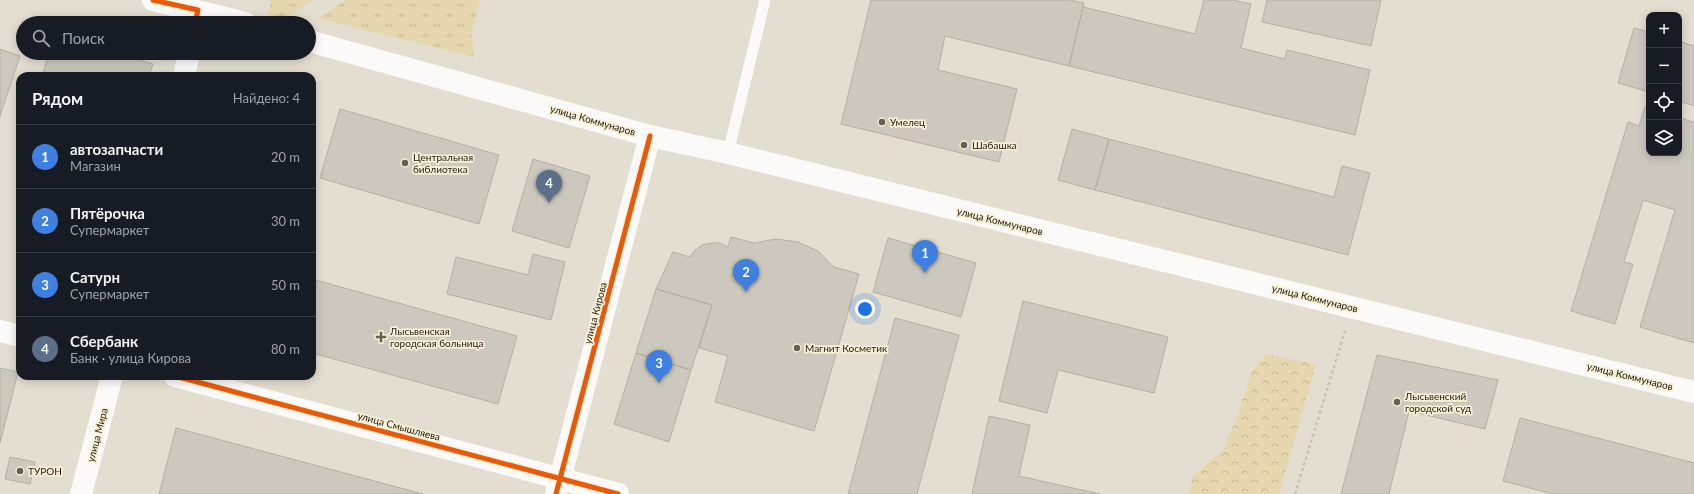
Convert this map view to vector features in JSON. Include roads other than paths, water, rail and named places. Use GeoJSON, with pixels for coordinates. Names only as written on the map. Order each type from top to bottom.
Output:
{"type":"FeatureCollection","features":[{"type":"Feature","properties":{"kind":"main road"},"geometry":{"type":"LineString","coordinates":[[154,0],[217,16]]}},
{"type":"Feature","properties":{"kind":"main road","name":"улица Коммунаров"},"geometry":{"type":"LineString","coordinates":[[316,43],[650,136],[1694,392]]}},
{"type":"Feature","properties":{"kind":"main road"},"geometry":{"type":"LineString","coordinates":[[185,72],[187,60]]}},
{"type":"Feature","properties":{"kind":"main road","name":"улица Кирова"},"geometry":{"type":"LineString","coordinates":[[558,486],[650,136]]}},
{"type":"Feature","properties":{"kind":"main road"},"geometry":{"type":"LineString","coordinates":[[0,331],[16,335]]}},
{"type":"Feature","properties":{"kind":"main road","name":"улица Мира"},"geometry":{"type":"LineString","coordinates":[[81,494],[111,380]]}},
{"type":"Feature","properties":{"kind":"main road","name":"улица Смышляева"},"geometry":{"type":"LineString","coordinates":[[189,380],[558,486],[618,494]]}},
{"type":"Feature","properties":{"kind":"lane"},"geometry":{"type":"LineString","coordinates":[[728,154],[765,0]]}},
{"type":"Feature","properties":{"kind":"place","name":"Умелец"},"geometry":{"type":"Point","coordinates":[882,122]}},
{"type":"Feature","properties":{"kind":"place","name":"Шабашка"},"geometry":{"type":"Point","coordinates":[964,145]}},
{"type":"Feature","properties":{"kind":"place","name":"Центральная библиотека"},"geometry":{"type":"Point","coordinates":[405,163]}},
{"type":"Feature","properties":{"kind":"place","name":"Сбербанк"},"geometry":{"type":"Point","coordinates":[549,203]}},
{"type":"Feature","properties":{"kind":"place","name":"автозапчасти"},"geometry":{"type":"Point","coordinates":[925,273]}},
{"type":"Feature","properties":{"kind":"place","name":"Пятёрочка"},"geometry":{"type":"Point","coordinates":[746,292]}},
{"type":"Feature","properties":{"kind":"place","name":"Лысьвенская городская больница"},"geometry":{"type":"Point","coordinates":[381,337]}},
{"type":"Feature","properties":{"kind":"place","name":"Магнит Косметик"},"geometry":{"type":"Point","coordinates":[797,348]}},
{"type":"Feature","properties":{"kind":"place","name":"Сатурн"},"geometry":{"type":"Point","coordinates":[659,383]}},
{"type":"Feature","properties":{"kind":"place","name":"Лысьвенский городской суд"},"geometry":{"type":"Point","coordinates":[1397,402]}},
{"type":"Feature","properties":{"kind":"place","name":"ТУРОН"},"geometry":{"type":"Point","coordinates":[20,471]}}]}
